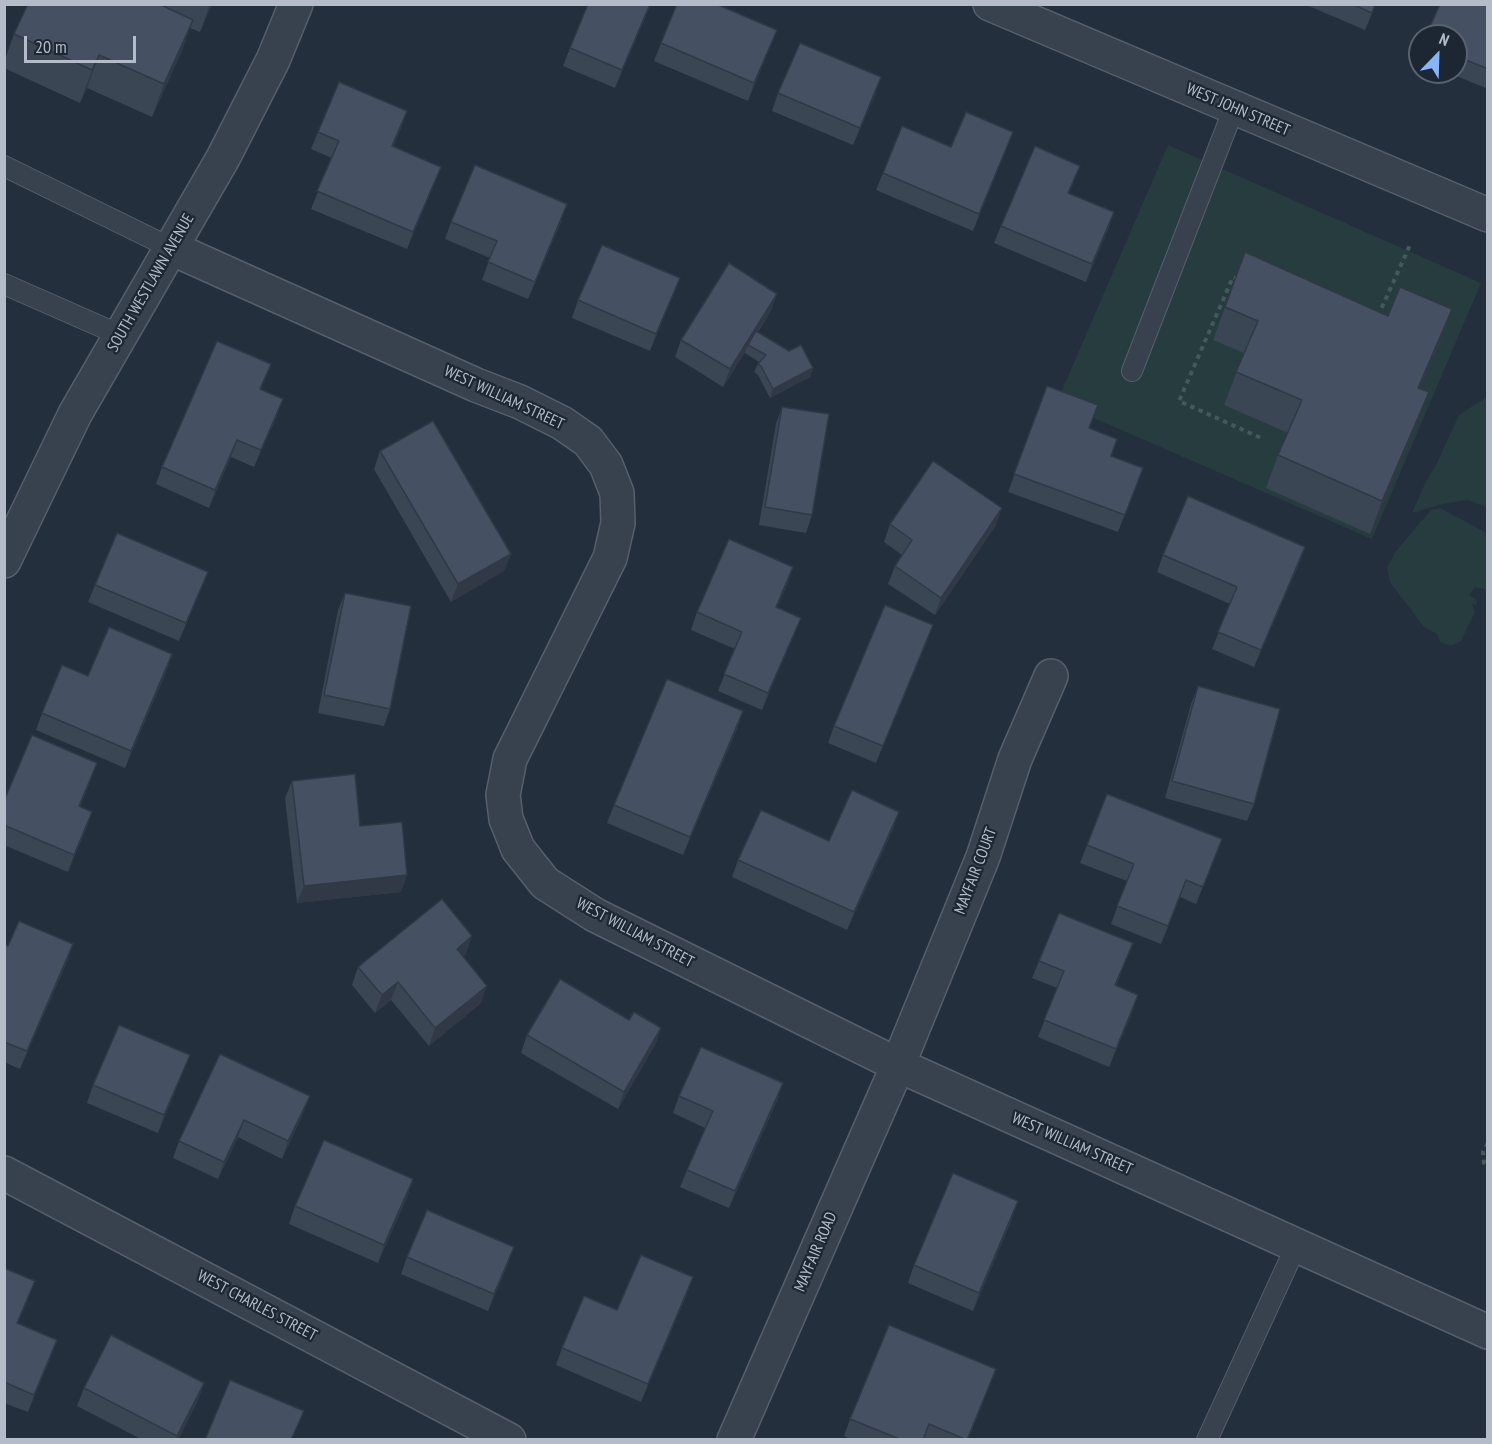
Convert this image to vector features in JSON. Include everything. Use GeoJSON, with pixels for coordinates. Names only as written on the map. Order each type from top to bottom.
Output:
{"type":"FeatureCollection","features":[{"type":"Feature","properties":{"kind":"street","name":"SOUTH WESTLAWN AVENUE"},"geometry":{"type":"LineString","coordinates":[[4,561],[75,414],[238,129],[273,60],[296,4]]}},
{"type":"Feature","properties":{"kind":"street","name":"WEST JOHN STREET"},"geometry":{"type":"LineString","coordinates":[[990,4],[1488,215]]}},
{"type":"Feature","properties":{"kind":"street","name":"WEST WILLIAM STREET"},"geometry":{"type":"LineString","coordinates":[[171,248],[476,385],[520,402],[562,423],[588,441],[606,465],[617,493],[618,523],[610,558],[510,759],[503,795],[506,819],[518,849],[544,883],[595,915],[898,1065],[1488,1332]]}},
{"type":"Feature","properties":{"kind":"street","name":"MAYFAIR COURT"},"geometry":{"type":"LineString","coordinates":[[898,1065],[983,856],[1015,759],[1051,676]]}},
{"type":"Feature","properties":{"kind":"street","name":"MAYFAIR ROAD"},"geometry":{"type":"LineString","coordinates":[[734,1440],[898,1065]]}},
{"type":"Feature","properties":{"kind":"street","name":"WEST CHARLES STREET"},"geometry":{"type":"LineString","coordinates":[[4,1173],[508,1440]]}},
{"type":"Feature","properties":{"kind":"lane"},"geometry":{"type":"LineString","coordinates":[[1132,371],[1234,108]]}},
{"type":"Feature","properties":{"kind":"lane"},"geometry":{"type":"LineString","coordinates":[[4,166],[171,248]]}},
{"type":"Feature","properties":{"kind":"lane"},"geometry":{"type":"LineString","coordinates":[[4,284],[120,335]]}},
{"type":"Feature","properties":{"kind":"lane"},"geometry":{"type":"LineString","coordinates":[[1207,1440],[1296,1246]]}},
{"type":"Feature","properties":{"kind":"path"},"geometry":{"type":"LineString","coordinates":[[1377,317],[1410,245]]}},
{"type":"Feature","properties":{"kind":"path"},"geometry":{"type":"LineString","coordinates":[[1244,281],[1233,277],[1179,401],[1261,438]]}},
{"type":"Feature","properties":{"kind":"path"},"geometry":{"type":"LineString","coordinates":[[1488,1143],[1483,1152],[1484,1163],[1488,1168]]}},
{"type":"Feature","properties":{"kind":"green space"},"geometry":{"type":"Polygon","coordinates":[[[1168,145],[1481,283],[1372,539],[1057,402],[1168,145]],[[1246,354],[1290,433],[1370,533],[1417,425],[1246,354]]]}},
{"type":"Feature","properties":{"kind":"green space"},"geometry":{"type":"Polygon","coordinates":[[[1487,397],[1487,507],[1468,500],[1442,504],[1412,513],[1459,415],[1487,397]]]}},
{"type":"Feature","properties":{"kind":"green space"},"geometry":{"type":"Polygon","coordinates":[[[1440,508],[1487,533],[1487,590],[1475,587],[1469,595],[1477,600],[1476,605],[1472,604],[1475,612],[1461,641],[1451,646],[1440,642],[1437,634],[1424,627],[1390,582],[1387,567],[1396,551],[1431,510],[1440,508]]]}},
{"type":"Feature","properties":{"kind":"building"},"geometry":{"type":"Polygon","coordinates":[[[28,4],[159,4],[193,20],[164,84],[99,55],[92,70],[14,34],[28,4]]]}},
{"type":"Feature","properties":{"kind":"building"},"geometry":{"type":"Polygon","coordinates":[[[588,4],[650,4],[622,70],[570,48],[588,4]]]}},
{"type":"Feature","properties":{"kind":"building"},"geometry":{"type":"Polygon","coordinates":[[[677,4],[716,4],[777,30],[754,83],[661,43],[677,4]]]}},
{"type":"Feature","properties":{"kind":"building"},"geometry":{"type":"Polygon","coordinates":[[[1352,4],[1375,4],[1372,13],[1352,4]]]}},
{"type":"Feature","properties":{"kind":"building"},"geometry":{"type":"Polygon","coordinates":[[[1440,4],[1488,4],[1488,69],[1468,61],[1468,24],[1431,24],[1440,4]]]}},
{"type":"Feature","properties":{"kind":"building"},"geometry":{"type":"Polygon","coordinates":[[[800,43],[881,77],[860,128],[778,93],[800,43]]]}},
{"type":"Feature","properties":{"kind":"building"},"geometry":{"type":"Polygon","coordinates":[[[339,82],[407,111],[392,146],[441,167],[413,232],[317,191],[339,141],[318,132],[339,82]]]}},
{"type":"Feature","properties":{"kind":"building"},"geometry":{"type":"Polygon","coordinates":[[[966,112],[1013,132],[979,214],[883,173],[902,126],[951,147],[966,112]]]}},
{"type":"Feature","properties":{"kind":"building"},"geometry":{"type":"Polygon","coordinates":[[[1035,146],[1080,166],[1068,193],[1114,212],[1092,264],[1001,226],[1035,146]]]}},
{"type":"Feature","properties":{"kind":"building"},"geometry":{"type":"Polygon","coordinates":[[[475,165],[567,204],[535,282],[488,262],[497,241],[451,222],[475,165]]]}},
{"type":"Feature","properties":{"kind":"building"},"geometry":{"type":"Polygon","coordinates":[[[602,245],[680,278],[656,334],[578,300],[602,245]]]}},
{"type":"Feature","properties":{"kind":"building"},"geometry":{"type":"Polygon","coordinates":[[[1245,252],[1388,316],[1400,287],[1452,309],[1418,388],[1429,392],[1382,501],[1278,455],[1302,400],[1236,372],[1258,321],[1225,307],[1245,252]]]}},
{"type":"Feature","properties":{"kind":"building"},"geometry":{"type":"Polygon","coordinates":[[[729,263],[777,294],[730,369],[681,340],[729,263]]]}},
{"type":"Feature","properties":{"kind":"building"},"geometry":{"type":"Polygon","coordinates":[[[756,331],[789,351],[801,345],[813,368],[773,389],[758,364],[766,355],[748,345],[756,331]]]}},
{"type":"Feature","properties":{"kind":"building"},"geometry":{"type":"Polygon","coordinates":[[[217,341],[271,364],[260,389],[283,399],[261,450],[237,440],[215,490],[162,467],[217,341]]]}},
{"type":"Feature","properties":{"kind":"building"},"geometry":{"type":"Polygon","coordinates":[[[1047,386],[1098,405],[1089,428],[1117,439],[1111,456],[1143,468],[1125,515],[1014,474],[1047,386]]]}},
{"type":"Feature","properties":{"kind":"building"},"geometry":{"type":"Polygon","coordinates":[[[782,407],[829,414],[812,515],[765,507],[782,407]]]}},
{"type":"Feature","properties":{"kind":"building"},"geometry":{"type":"Polygon","coordinates":[[[433,421],[511,554],[458,584],[380,451],[433,421]]]}},
{"type":"Feature","properties":{"kind":"building"},"geometry":{"type":"Polygon","coordinates":[[[933,461],[1002,508],[941,598],[895,566],[912,540],[890,524],[933,461]]]}},
{"type":"Feature","properties":{"kind":"building"},"geometry":{"type":"Polygon","coordinates":[[[1188,496],[1305,547],[1261,650],[1218,632],[1237,587],[1163,555],[1188,496]]]}},
{"type":"Feature","properties":{"kind":"building"},"geometry":{"type":"Polygon","coordinates":[[[117,533],[208,572],[186,623],[95,585],[117,533]]]}},
{"type":"Feature","properties":{"kind":"building"},"geometry":{"type":"Polygon","coordinates":[[[729,539],[793,567],[776,607],[801,618],[768,693],[724,674],[742,632],[697,612],[729,539]]]}},
{"type":"Feature","properties":{"kind":"building"},"geometry":{"type":"Polygon","coordinates":[[[345,593],[411,606],[390,709],[324,695],[345,593]]]}},
{"type":"Feature","properties":{"kind":"building"},"geometry":{"type":"Polygon","coordinates":[[[885,605],[933,625],[883,746],[834,726],[885,605]]]}},
{"type":"Feature","properties":{"kind":"building"},"geometry":{"type":"Polygon","coordinates":[[[109,627],[172,654],[131,751],[42,713],[62,665],[88,676],[109,627]]]}},
{"type":"Feature","properties":{"kind":"building"},"geometry":{"type":"Polygon","coordinates":[[[667,679],[743,711],[690,837],[614,805],[667,679]]]}},
{"type":"Feature","properties":{"kind":"building"},"geometry":{"type":"Polygon","coordinates":[[[1198,686],[1280,709],[1254,804],[1172,781],[1198,686]]]}},
{"type":"Feature","properties":{"kind":"building"},"geometry":{"type":"Polygon","coordinates":[[[32,735],[97,763],[79,806],[92,812],[74,855],[4,825],[4,801],[32,735]]]}},
{"type":"Feature","properties":{"kind":"building"},"geometry":{"type":"Polygon","coordinates":[[[355,774],[360,826],[402,822],[407,875],[304,886],[292,781],[355,774]]]}},
{"type":"Feature","properties":{"kind":"building"},"geometry":{"type":"Polygon","coordinates":[[[852,790],[899,812],[854,912],[738,860],[761,810],[829,841],[852,790]]]}},
{"type":"Feature","properties":{"kind":"building"},"geometry":{"type":"Polygon","coordinates":[[[1107,794],[1222,839],[1203,887],[1186,880],[1168,926],[1117,906],[1134,864],[1087,845],[1107,794]]]}},
{"type":"Feature","properties":{"kind":"building"},"geometry":{"type":"Polygon","coordinates":[[[442,899],[472,936],[457,949],[487,986],[435,1028],[398,982],[382,995],[358,967],[442,899]]]}},
{"type":"Feature","properties":{"kind":"building"},"geometry":{"type":"Polygon","coordinates":[[[1059,913],[1133,943],[1115,985],[1138,995],[1116,1049],[1044,1020],[1064,971],[1039,961],[1059,913]]]}},
{"type":"Feature","properties":{"kind":"building"},"geometry":{"type":"Polygon","coordinates":[[[19,921],[73,944],[27,1051],[4,1042],[4,944],[8,946],[19,921]]]}},
{"type":"Feature","properties":{"kind":"building"},"geometry":{"type":"Polygon","coordinates":[[[560,979],[629,1020],[634,1012],[661,1028],[624,1092],[527,1035],[560,979]]]}},
{"type":"Feature","properties":{"kind":"building"},"geometry":{"type":"Polygon","coordinates":[[[119,1025],[190,1055],[164,1115],[93,1085],[119,1025]]]}},
{"type":"Feature","properties":{"kind":"building"},"geometry":{"type":"Polygon","coordinates":[[[701,1047],[783,1083],[735,1191],[687,1170],[713,1111],[679,1096],[701,1047]]]}},
{"type":"Feature","properties":{"kind":"building"},"geometry":{"type":"Polygon","coordinates":[[[220,1054],[310,1096],[288,1141],[244,1120],[224,1162],[179,1141],[220,1054]]]}},
{"type":"Feature","properties":{"kind":"building"},"geometry":{"type":"Polygon","coordinates":[[[324,1140],[413,1179],[384,1245],[295,1206],[324,1140]]]}},
{"type":"Feature","properties":{"kind":"building"},"geometry":{"type":"Polygon","coordinates":[[[953,1173],[1018,1201],[979,1293],[914,1265],[953,1173]]]}},
{"type":"Feature","properties":{"kind":"building"},"geometry":{"type":"Polygon","coordinates":[[[427,1210],[514,1247],[494,1294],[407,1257],[427,1210]]]}},
{"type":"Feature","properties":{"kind":"building"},"geometry":{"type":"Polygon","coordinates":[[[641,1255],[693,1277],[648,1384],[562,1348],[584,1296],[617,1310],[641,1255]]]}},
{"type":"Feature","properties":{"kind":"building"},"geometry":{"type":"Polygon","coordinates":[[[4,1268],[35,1281],[17,1323],[57,1340],[34,1395],[4,1382],[4,1268]]]}},
{"type":"Feature","properties":{"kind":"building"},"geometry":{"type":"Polygon","coordinates":[[[889,1325],[996,1369],[967,1440],[929,1424],[923,1440],[902,1440],[850,1419],[889,1325]]]}},
{"type":"Feature","properties":{"kind":"building"},"geometry":{"type":"Polygon","coordinates":[[[111,1335],[204,1383],[177,1436],[84,1388],[111,1335]]]}},
{"type":"Feature","properties":{"kind":"building"},"geometry":{"type":"Polygon","coordinates":[[[230,1380],[304,1411],[291,1440],[205,1440],[230,1380]]]}}]}
